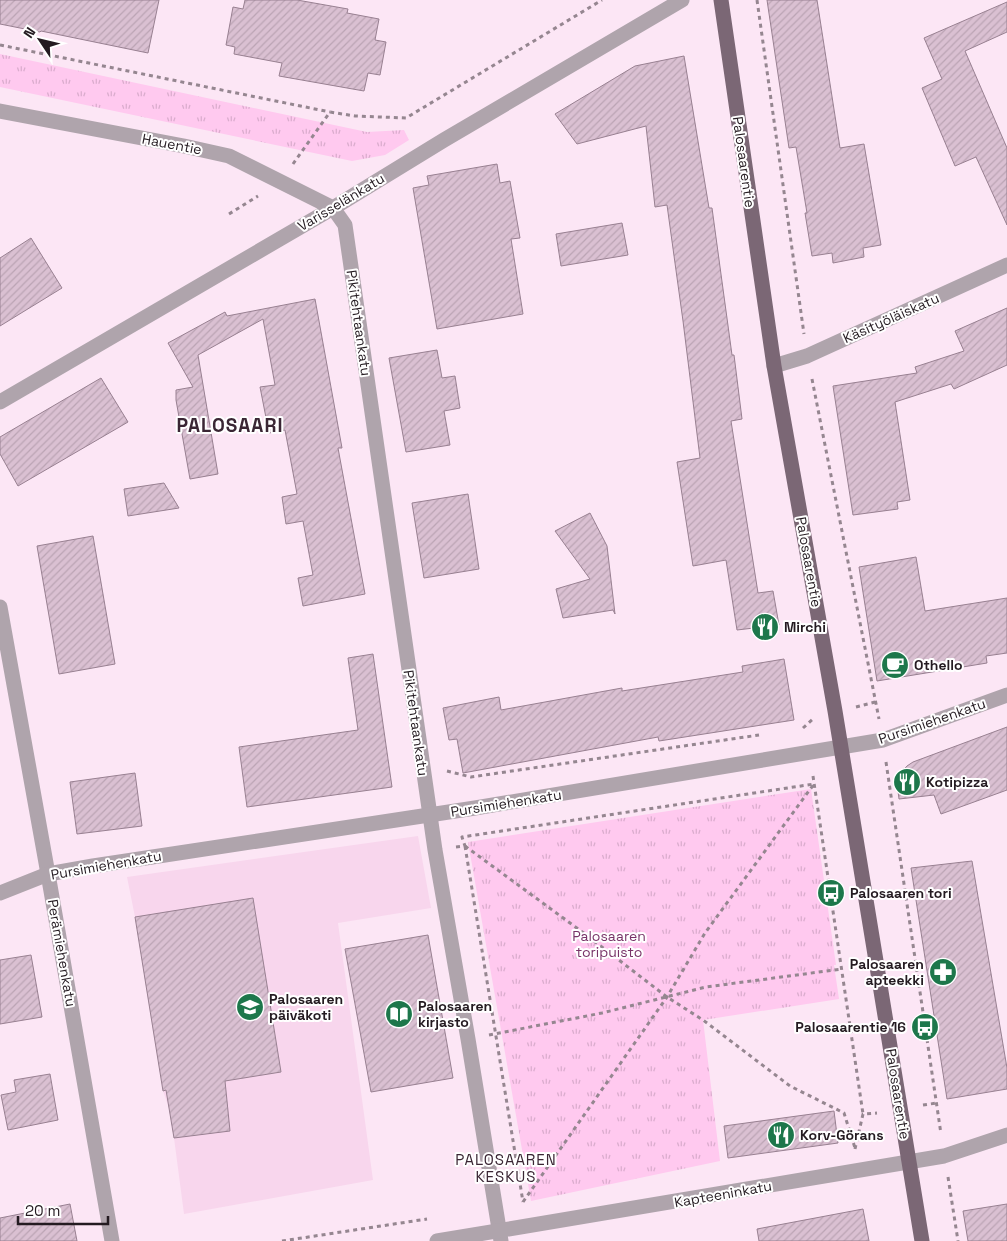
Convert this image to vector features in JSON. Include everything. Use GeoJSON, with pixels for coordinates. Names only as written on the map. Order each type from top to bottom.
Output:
{"type":"FeatureCollection","features":[{"type":"Feature","properties":{"kind":"main road","name":"Palosaarentie"},"geometry":{"type":"LineString","coordinates":[[720,0],[774,366],[835,711],[922,1241]]}},
{"type":"Feature","properties":{"kind":"street","name":"Varisselänkatu"},"geometry":{"type":"LineString","coordinates":[[0,402],[333,208],[444,140],[682,0]]}},
{"type":"Feature","properties":{"kind":"street","name":"Hauentie"},"geometry":{"type":"LineString","coordinates":[[0,111],[229,156],[333,208]]}},
{"type":"Feature","properties":{"kind":"street","name":"Pikitehtaankatu"},"geometry":{"type":"LineString","coordinates":[[333,208],[345,225],[434,850],[468,1039],[500,1236]]}},
{"type":"Feature","properties":{"kind":"street","name":"Käsityöläiskatu"},"geometry":{"type":"LineString","coordinates":[[774,366],[807,356],[1007,265]]}},
{"type":"Feature","properties":{"kind":"street","name":"Perämiehenkatu"},"geometry":{"type":"LineString","coordinates":[[0,607],[112,1241]]}},
{"type":"Feature","properties":{"kind":"street","name":"Pursimiehenkatu"},"geometry":{"type":"LineString","coordinates":[[0,893],[48,874],[430,815],[883,740],[1007,695]]}},
{"type":"Feature","properties":{"kind":"street","name":"Kapteeninkatu"},"geometry":{"type":"LineString","coordinates":[[437,1241],[500,1236],[944,1156],[1007,1135]]}},
{"type":"Feature","properties":{"kind":"path"},"geometry":{"type":"LineString","coordinates":[[0,45],[330,112],[355,116],[406,118],[602,0]]}},
{"type":"Feature","properties":{"kind":"path"},"geometry":{"type":"LineString","coordinates":[[757,0],[807,356],[883,740],[958,1241]]}},
{"type":"Feature","properties":{"kind":"path"},"geometry":{"type":"LineString","coordinates":[[229,214],[281,182],[330,112]]}},
{"type":"Feature","properties":{"kind":"path"},"geometry":{"type":"LineString","coordinates":[[803,728],[816,716],[875,702]]}},
{"type":"Feature","properties":{"kind":"path"},"geometry":{"type":"LineString","coordinates":[[424,774],[448,771],[471,777],[764,734]]}},
{"type":"Feature","properties":{"kind":"path"},"geometry":{"type":"LineString","coordinates":[[434,850],[465,846],[585,934],[666,997],[703,1020],[790,1086],[844,1113],[855,1148],[864,1114],[808,753]]}},
{"type":"Feature","properties":{"kind":"path"},"geometry":{"type":"LineString","coordinates":[[523,1202],[462,837],[814,784]]}},
{"type":"Feature","properties":{"kind":"path"},"geometry":{"type":"LineString","coordinates":[[523,1202],[666,997],[705,933],[814,784]]}},
{"type":"Feature","properties":{"kind":"path"},"geometry":{"type":"LineString","coordinates":[[468,1039],[602,1013],[706,987],[842,969]]}},
{"type":"Feature","properties":{"kind":"path"},"geometry":{"type":"LineString","coordinates":[[864,1114],[937,1103]]}},
{"type":"Feature","properties":{"kind":"path"},"geometry":{"type":"LineString","coordinates":[[523,1202],[531,1201]]}},
{"type":"Feature","properties":{"kind":"path"},"geometry":{"type":"LineString","coordinates":[[282,1241],[433,1218]]}},
{"type":"Feature","properties":{"kind":"shaded area","name":"Palosaaren päiväkoti"},"geometry":{"type":"Polygon","coordinates":[[[418,836],[431,908],[338,923],[373,1180],[184,1214],[169,1108],[163,1091],[127,877],[418,836]]]}},
{"type":"Feature","properties":{"kind":"green space"},"geometry":{"type":"Polygon","coordinates":[[[0,54],[367,132],[404,130],[409,140],[385,155],[352,161],[0,87],[0,54]]]}},
{"type":"Feature","properties":{"kind":"green space","name":"Palosaaren toripuisto"},"geometry":{"type":"Polygon","coordinates":[[[811,789],[836,965],[834,965],[839,999],[703,1020],[720,1161],[531,1201],[468,842],[811,789]]]}},
{"type":"Feature","properties":{"kind":"building"},"geometry":{"type":"Polygon","coordinates":[[[0,0],[159,0],[148,53],[0,24],[0,0]]]}},
{"type":"Feature","properties":{"kind":"building"},"geometry":{"type":"Polygon","coordinates":[[[245,0],[297,0],[348,9],[347,13],[379,19],[375,40],[386,42],[380,75],[368,73],[364,91],[279,76],[282,63],[234,54],[235,47],[226,45],[233,7],[243,9],[245,0]]]}},
{"type":"Feature","properties":{"kind":"building"},"geometry":{"type":"Polygon","coordinates":[[[767,0],[817,0],[840,148],[864,144],[881,245],[863,248],[864,257],[833,263],[832,253],[812,256],[796,147],[789,148],[767,0]]]}},
{"type":"Feature","properties":{"kind":"building"},"geometry":{"type":"Polygon","coordinates":[[[1007,2],[1007,32],[965,51],[1007,148],[1007,225],[976,157],[955,166],[922,88],[942,79],[924,38],[1007,2]]]}},
{"type":"Feature","properties":{"kind":"building"},"geometry":{"type":"Polygon","coordinates":[[[684,56],[709,208],[712,208],[732,355],[734,355],[742,419],[731,421],[758,593],[773,591],[779,625],[737,630],[726,560],[693,566],[677,462],[700,458],[667,205],[655,207],[646,126],[577,144],[555,114],[635,66],[684,56]]]}},
{"type":"Feature","properties":{"kind":"building"},"geometry":{"type":"Polygon","coordinates":[[[497,164],[500,183],[510,181],[520,238],[511,239],[523,314],[437,329],[413,188],[429,185],[427,176],[497,164]]]}},
{"type":"Feature","properties":{"kind":"building"},"geometry":{"type":"Polygon","coordinates":[[[622,223],[628,255],[561,266],[556,234],[622,223]]]}},
{"type":"Feature","properties":{"kind":"building"},"geometry":{"type":"Polygon","coordinates":[[[31,238],[62,288],[0,326],[0,258],[31,238]]]}},
{"type":"Feature","properties":{"kind":"building"},"geometry":{"type":"Polygon","coordinates":[[[315,299],[342,448],[338,448],[365,594],[303,606],[298,578],[313,575],[303,521],[286,524],[282,497],[297,494],[285,430],[269,433],[260,387],[275,385],[263,319],[198,355],[218,474],[190,479],[176,400],[176,390],[193,387],[168,343],[225,312],[227,316],[315,299]]]}},
{"type":"Feature","properties":{"kind":"building"},"geometry":{"type":"Polygon","coordinates":[[[1007,308],[1007,365],[954,389],[951,384],[895,402],[910,500],[897,502],[898,509],[853,515],[833,386],[917,373],[915,367],[964,351],[955,331],[1007,308]]]}},
{"type":"Feature","properties":{"kind":"building"},"geometry":{"type":"Polygon","coordinates":[[[437,350],[442,378],[455,376],[460,408],[444,411],[450,445],[406,452],[389,358],[437,350]]]}},
{"type":"Feature","properties":{"kind":"building"},"geometry":{"type":"Polygon","coordinates":[[[101,378],[128,422],[18,486],[0,454],[0,437],[101,378]]]}},
{"type":"Feature","properties":{"kind":"building"},"geometry":{"type":"Polygon","coordinates":[[[164,483],[179,508],[128,516],[124,489],[164,483]]]}},
{"type":"Feature","properties":{"kind":"building"},"geometry":{"type":"Polygon","coordinates":[[[468,494],[479,569],[424,578],[412,503],[468,494]]]}},
{"type":"Feature","properties":{"kind":"building"},"geometry":{"type":"Polygon","coordinates":[[[590,513],[607,546],[615,614],[613,610],[563,618],[556,589],[590,579],[555,531],[590,513]]]}},
{"type":"Feature","properties":{"kind":"building"},"geometry":{"type":"Polygon","coordinates":[[[93,536],[115,664],[59,674],[37,546],[93,536]]]}},
{"type":"Feature","properties":{"kind":"building"},"geometry":{"type":"Polygon","coordinates":[[[916,557],[925,611],[1007,598],[1007,653],[986,656],[987,663],[877,681],[859,567],[916,557]]]}},
{"type":"Feature","properties":{"kind":"building"},"geometry":{"type":"Polygon","coordinates":[[[373,654],[392,787],[247,807],[239,747],[358,730],[348,658],[373,654]]]}},
{"type":"Feature","properties":{"kind":"building"},"geometry":{"type":"Polygon","coordinates":[[[784,659],[794,720],[659,741],[658,737],[463,773],[457,739],[449,740],[443,708],[499,697],[501,710],[622,688],[622,691],[743,672],[742,666],[784,659]]]}},
{"type":"Feature","properties":{"kind":"building"},"geometry":{"type":"Polygon","coordinates":[[[1007,727],[1007,790],[941,814],[934,795],[899,799],[897,783],[900,774],[913,762],[1007,727]]]}},
{"type":"Feature","properties":{"kind":"building"},"geometry":{"type":"Polygon","coordinates":[[[135,773],[142,826],[77,834],[70,782],[135,773]]]}},
{"type":"Feature","properties":{"kind":"building"},"geometry":{"type":"Polygon","coordinates":[[[972,861],[1007,1068],[1007,1089],[947,1099],[911,868],[972,861]]]}},
{"type":"Feature","properties":{"kind":"building"},"geometry":{"type":"Polygon","coordinates":[[[253,898],[281,1072],[225,1081],[230,1131],[174,1138],[166,1090],[163,1091],[135,917],[253,898]]]}},
{"type":"Feature","properties":{"kind":"building","name":"Palosaaren kirjasto"},"geometry":{"type":"Polygon","coordinates":[[[428,935],[453,1078],[371,1092],[345,949],[428,935]]]}},
{"type":"Feature","properties":{"kind":"building"},"geometry":{"type":"Polygon","coordinates":[[[31,955],[42,1017],[0,1024],[0,960],[31,955]]]}},
{"type":"Feature","properties":{"kind":"building"},"geometry":{"type":"Polygon","coordinates":[[[50,1074],[58,1120],[8,1130],[1,1095],[16,1092],[14,1080],[50,1074]]]}},
{"type":"Feature","properties":{"kind":"building","name":"Korv-Görans"},"geometry":{"type":"Polygon","coordinates":[[[834,1111],[838,1143],[728,1158],[724,1126],[834,1111]]]}},
{"type":"Feature","properties":{"kind":"building"},"geometry":{"type":"Polygon","coordinates":[[[70,1204],[77,1241],[0,1241],[0,1218],[70,1204]]]}},
{"type":"Feature","properties":{"kind":"building"},"geometry":{"type":"Polygon","coordinates":[[[1007,1204],[1007,1241],[968,1241],[963,1211],[1007,1204]]]}},
{"type":"Feature","properties":{"kind":"building"},"geometry":{"type":"Polygon","coordinates":[[[863,1209],[869,1241],[759,1241],[757,1229],[863,1209]]]}},
{"type":"Feature","properties":{"kind":"place","name":"Mirchi"},"geometry":{"type":"Point","coordinates":[765,627]}},
{"type":"Feature","properties":{"kind":"place","name":"Othello"},"geometry":{"type":"Point","coordinates":[895,665]}},
{"type":"Feature","properties":{"kind":"place","name":"Kotipizza"},"geometry":{"type":"Point","coordinates":[907,782]}},
{"type":"Feature","properties":{"kind":"place","name":"Palosaaren tori"},"geometry":{"type":"Point","coordinates":[831,893]}},
{"type":"Feature","properties":{"kind":"place","name":"Palosaaren apteekki"},"geometry":{"type":"Point","coordinates":[943,972]}},
{"type":"Feature","properties":{"kind":"place","name":"Palosaaren päiväkoti"},"geometry":{"type":"Point","coordinates":[250,1007]}},
{"type":"Feature","properties":{"kind":"place","name":"Palosaaren kirjasto"},"geometry":{"type":"Point","coordinates":[399,1014]}},
{"type":"Feature","properties":{"kind":"place","name":"Palosaarentie 16"},"geometry":{"type":"Point","coordinates":[925,1027]}},
{"type":"Feature","properties":{"kind":"place","name":"Korv-Görans"},"geometry":{"type":"Point","coordinates":[781,1135]}},
{"type":"Feature","properties":{"kind":"district","name":"PALOSAARI"},"geometry":{"type":"Point","coordinates":[230,425]}},
{"type":"Feature","properties":{"kind":"district","name":"PALOSAAREN KESKUS"},"geometry":{"type":"Point","coordinates":[506,1168]}}]}
